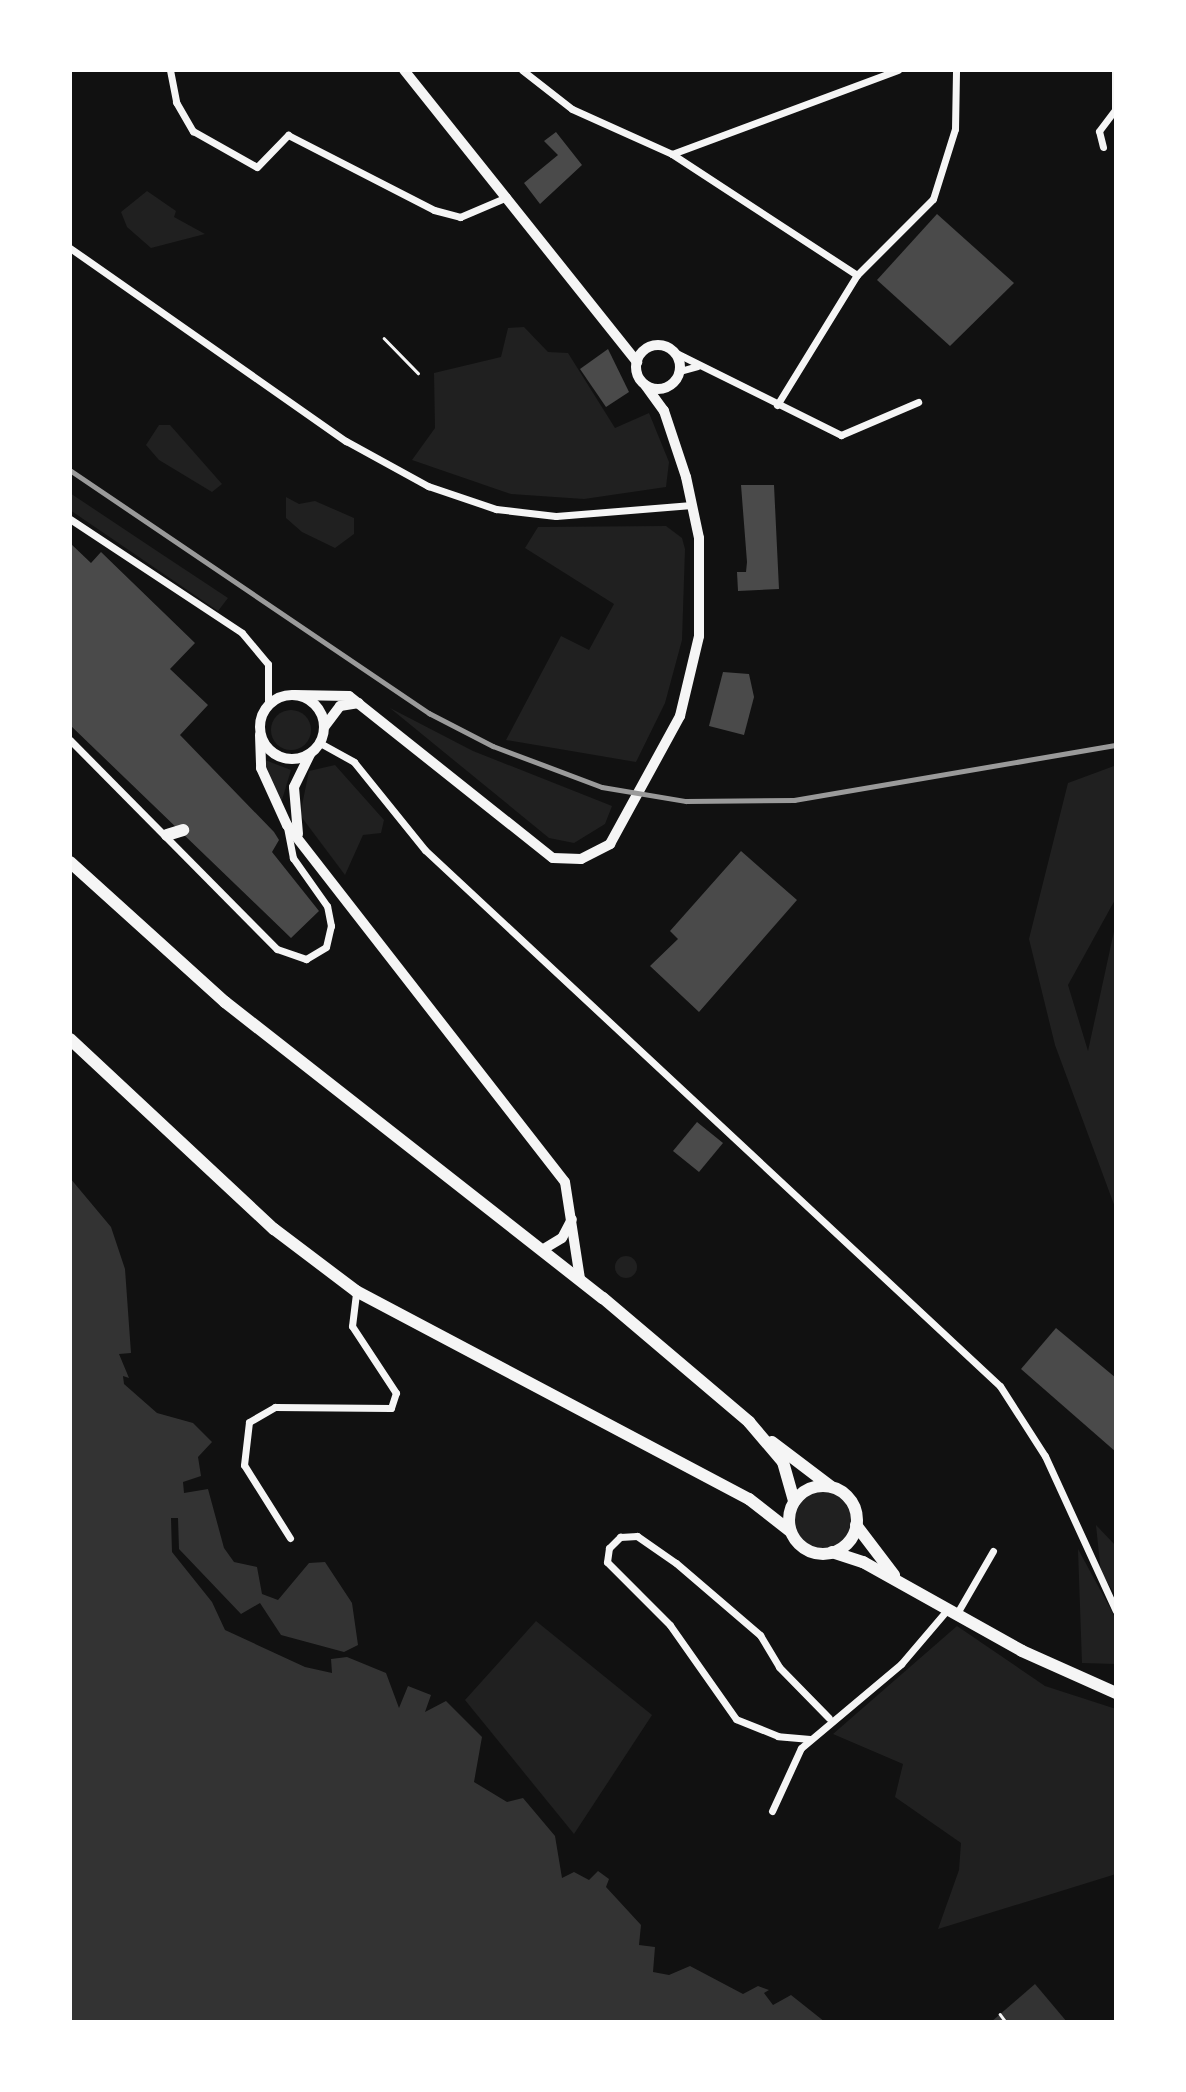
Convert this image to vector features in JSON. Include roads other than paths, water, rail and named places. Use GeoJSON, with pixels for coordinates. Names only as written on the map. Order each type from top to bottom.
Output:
{"type":"FeatureCollection","features":[{"type":"Feature","properties":{"kind":"main road"},"geometry":{"type":"LineString","coordinates":[[404,70],[637,362],[645,385],[664,411],[692,505],[701,571],[699,636],[680,716],[652,774],[610,844],[592,856],[553,858],[359,703],[334,692],[294,695],[268,705],[260,735],[261,768],[287,825],[298,834],[552,1164],[569,1190],[580,1279]]}},
{"type":"Feature","properties":{"kind":"main road"},"geometry":{"type":"LineString","coordinates":[[608,324],[630,342],[672,351],[680,371],[668,387],[664,411]]}},
{"type":"Feature","properties":{"kind":"main road"},"geometry":{"type":"LineString","coordinates":[[637,362],[649,347]]}},
{"type":"Feature","properties":{"kind":"main road"},"geometry":{"type":"LineString","coordinates":[[645,385],[668,387]]}},
{"type":"Feature","properties":{"kind":"main road"},"geometry":{"type":"LineString","coordinates":[[294,695],[312,702],[324,729]]}},
{"type":"Feature","properties":{"kind":"main road"},"geometry":{"type":"LineString","coordinates":[[298,834],[294,787],[316,748],[332,711],[359,703]]}},
{"type":"Feature","properties":{"kind":"main road"},"geometry":{"type":"LineString","coordinates":[[260,735],[282,758],[316,748]]}},
{"type":"Feature","properties":{"kind":"main road"},"geometry":{"type":"LineString","coordinates":[[167,835],[183,830]]}},
{"type":"Feature","properties":{"kind":"main road"},"geometry":{"type":"LineString","coordinates":[[70,862],[225,1002],[580,1279],[766,1438],[848,1497],[856,1525],[904,1585]]}},
{"type":"Feature","properties":{"kind":"main road"},"geometry":{"type":"LineString","coordinates":[[70,1039],[274,1229],[356,1291],[749,1499],[790,1531],[804,1548],[832,1552],[904,1585],[951,1613],[1116,1693]]}},
{"type":"Feature","properties":{"kind":"main road"},"geometry":{"type":"LineString","coordinates":[[542,1250],[562,1238],[573,1216]]}},
{"type":"Feature","properties":{"kind":"main road"},"geometry":{"type":"LineString","coordinates":[[766,1438],[790,1474],[794,1501],[790,1531]]}},
{"type":"Feature","properties":{"kind":"main road"},"geometry":{"type":"LineString","coordinates":[[794,1501],[811,1488],[832,1487]]}},
{"type":"Feature","properties":{"kind":"main road"},"geometry":{"type":"LineString","coordinates":[[832,1552],[848,1542],[856,1525]]}},
{"type":"Feature","properties":{"kind":"street"},"geometry":{"type":"LineString","coordinates":[[170,70],[176,102],[193,131],[257,167],[288,135],[434,210],[460,217],[507,197]]}},
{"type":"Feature","properties":{"kind":"street"},"geometry":{"type":"LineString","coordinates":[[522,70],[572,109],[672,154],[857,275]]}},
{"type":"Feature","properties":{"kind":"street"},"geometry":{"type":"LineString","coordinates":[[672,154],[898,70]]}},
{"type":"Feature","properties":{"kind":"street"},"geometry":{"type":"LineString","coordinates":[[777,405],[857,275],[941,184],[955,129],[956,70]]}},
{"type":"Feature","properties":{"kind":"street"},"geometry":{"type":"LineString","coordinates":[[1103,147],[1099,131],[1115,110],[1115,70]]}},
{"type":"Feature","properties":{"kind":"street"},"geometry":{"type":"LineString","coordinates":[[70,248],[346,441],[428,486],[496,509],[556,516],[692,505]]}},
{"type":"Feature","properties":{"kind":"street"},"geometry":{"type":"LineString","coordinates":[[672,351],[841,435],[918,402]]}},
{"type":"Feature","properties":{"kind":"street"},"geometry":{"type":"LineString","coordinates":[[680,371],[698,366]]}},
{"type":"Feature","properties":{"kind":"street"},"geometry":{"type":"LineString","coordinates":[[70,519],[242,632],[268,664],[268,705]]}},
{"type":"Feature","properties":{"kind":"street"},"geometry":{"type":"LineString","coordinates":[[70,740],[277,949],[306,959],[326,947],[331,926],[327,906],[293,858],[287,825]]}},
{"type":"Feature","properties":{"kind":"street"},"geometry":{"type":"LineString","coordinates":[[316,748],[354,762],[425,850],[1000,1386],[1045,1455],[1116,1611]]}},
{"type":"Feature","properties":{"kind":"street"},"geometry":{"type":"LineString","coordinates":[[290,1538],[244,1465],[249,1422],[275,1407],[391,1408],[396,1394],[352,1326],[356,1291]]}},
{"type":"Feature","properties":{"kind":"street"},"geometry":{"type":"LineString","coordinates":[[810,1739],[778,1736],[736,1719],[670,1625],[607,1563],[609,1548],[629,1534],[669,1557],[760,1634],[779,1667],[829,1718]]}},
{"type":"Feature","properties":{"kind":"street"},"geometry":{"type":"LineString","coordinates":[[772,1811],[810,1739],[829,1718],[901,1664],[951,1613],[993,1551]]}},
{"type":"Feature","properties":{"kind":"railway"},"geometry":{"type":"LineString","coordinates":[[70,470],[429,713],[493,746],[602,787],[686,801],[794,800],[1116,745]]}}]}
